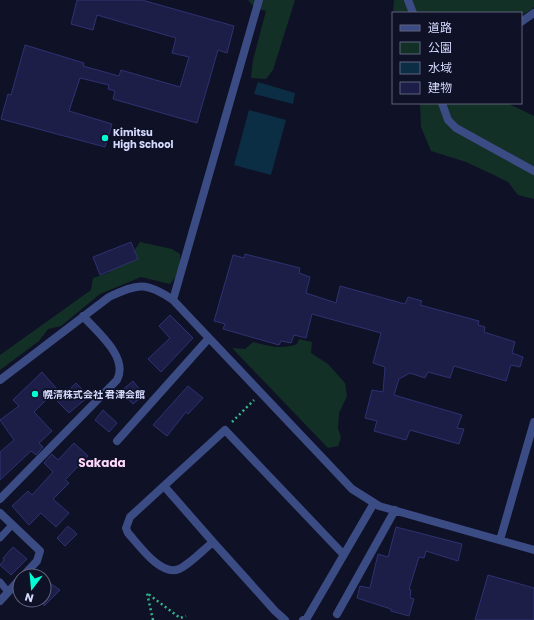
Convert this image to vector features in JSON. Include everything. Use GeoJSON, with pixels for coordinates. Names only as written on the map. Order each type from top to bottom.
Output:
{"type":"FeatureCollection","features":[{"type":"Feature","properties":{"kind":"street"},"geometry":{"type":"LineString","coordinates":[[173,300],[259,0]]}},
{"type":"Feature","properties":{"kind":"street"},"geometry":{"type":"LineString","coordinates":[[408,0],[412,12]]}},
{"type":"Feature","properties":{"kind":"street"},"geometry":{"type":"LineString","coordinates":[[522,21],[534,13]]}},
{"type":"Feature","properties":{"kind":"street"},"geometry":{"type":"LineString","coordinates":[[442,104],[448,120],[456,128],[534,171]]}},
{"type":"Feature","properties":{"kind":"street"},"geometry":{"type":"LineString","coordinates":[[0,380],[109,297],[128,288],[142,286],[156,288],[173,300],[352,489],[374,503],[534,550]]}},
{"type":"Feature","properties":{"kind":"street"},"geometry":{"type":"LineString","coordinates":[[0,499],[117,380],[120,373],[118,357],[83,316]]}},
{"type":"Feature","properties":{"kind":"street"},"geometry":{"type":"LineString","coordinates":[[117,441],[209,338]]}},
{"type":"Feature","properties":{"kind":"street"},"geometry":{"type":"LineString","coordinates":[[500,540],[534,422]]}},
{"type":"Feature","properties":{"kind":"street"},"geometry":{"type":"LineString","coordinates":[[213,542],[179,569],[171,571],[154,562],[128,533],[126,528],[130,516],[225,430],[344,554]]}},
{"type":"Feature","properties":{"kind":"street"},"geometry":{"type":"LineString","coordinates":[[164,486],[275,611],[285,620]]}},
{"type":"Feature","properties":{"kind":"street"},"geometry":{"type":"LineString","coordinates":[[303,620],[307,618],[374,503]]}},
{"type":"Feature","properties":{"kind":"street"},"geometry":{"type":"LineString","coordinates":[[337,614],[395,510]]}},
{"type":"Feature","properties":{"kind":"street"},"geometry":{"type":"LineString","coordinates":[[0,513],[40,551],[37,561],[30,568]]}},
{"type":"Feature","properties":{"kind":"street"},"geometry":{"type":"LineString","coordinates":[[0,601],[12,588]]}},
{"type":"Feature","properties":{"kind":"lane"},"geometry":{"type":"LineString","coordinates":[[0,538],[12,525]]}},
{"type":"Feature","properties":{"kind":"lane"},"geometry":{"type":"LineString","coordinates":[[0,582],[8,592]]}},
{"type":"Feature","properties":{"kind":"path"},"geometry":{"type":"LineString","coordinates":[[225,430],[261,393]]}},
{"type":"Feature","properties":{"kind":"path"},"geometry":{"type":"LineString","coordinates":[[153,620],[148,593],[180,618],[186,616]]}},
{"type":"Feature","properties":{"kind":"green space"},"geometry":{"type":"Polygon","coordinates":[[[248,0],[295,0],[273,70],[266,79],[251,78],[253,60],[266,11],[255,8],[248,0]]]}},
{"type":"Feature","properties":{"kind":"green space"},"geometry":{"type":"Polygon","coordinates":[[[394,0],[534,0],[534,7],[530,11],[522,15],[522,12],[393,12],[394,0]]]}},
{"type":"Feature","properties":{"kind":"green space"},"geometry":{"type":"Polygon","coordinates":[[[420,104],[509,104],[534,116],[534,199],[518,195],[508,182],[466,162],[431,151],[421,127],[420,104]]]}},
{"type":"Feature","properties":{"kind":"green space"},"geometry":{"type":"Polygon","coordinates":[[[140,242],[172,249],[180,254],[179,270],[176,277],[170,284],[141,277],[100,294],[61,326],[48,329],[39,341],[0,370],[0,355],[91,290],[93,278],[108,273],[130,257],[140,242]]]}},
{"type":"Feature","properties":{"kind":"green space"},"geometry":{"type":"Polygon","coordinates":[[[299,339],[312,342],[311,353],[328,364],[345,383],[347,396],[339,413],[338,429],[341,437],[338,446],[328,448],[232,348],[245,349],[253,342],[275,347],[286,347],[297,344],[299,339]]]}},
{"type":"Feature","properties":{"kind":"water"},"geometry":{"type":"Polygon","coordinates":[[[258,82],[295,93],[293,104],[254,94],[258,82]]]}},
{"type":"Feature","properties":{"kind":"water"},"geometry":{"type":"Polygon","coordinates":[[[249,110],[286,120],[271,175],[234,165],[249,110]]]}},
{"type":"Feature","properties":{"kind":"building"},"geometry":{"type":"Polygon","coordinates":[[[77,0],[142,0],[234,26],[227,53],[218,50],[197,123],[113,99],[115,91],[108,89],[109,85],[80,78],[69,111],[112,124],[105,147],[1,119],[8,94],[11,95],[25,45],[84,63],[83,66],[119,76],[121,70],[180,87],[189,57],[172,53],[176,38],[97,15],[93,30],[71,24],[77,0]]]}},
{"type":"Feature","properties":{"kind":"building"},"geometry":{"type":"Polygon","coordinates":[[[131,242],[138,259],[100,275],[93,257],[131,242]]]}},
{"type":"Feature","properties":{"kind":"building"},"geometry":{"type":"Polygon","coordinates":[[[245,254],[300,268],[299,273],[310,277],[306,293],[336,303],[340,286],[405,304],[408,297],[422,301],[420,305],[479,321],[478,325],[485,327],[484,332],[515,342],[512,353],[523,357],[520,367],[511,365],[506,381],[454,366],[450,378],[428,372],[425,378],[410,373],[399,379],[394,395],[462,415],[457,428],[464,429],[459,444],[410,430],[406,440],[374,431],[377,421],[365,418],[372,390],[383,392],[385,367],[373,363],[381,333],[312,314],[306,338],[294,335],[291,343],[281,341],[279,345],[223,329],[225,324],[214,321],[233,255],[244,258],[245,254]]]}},
{"type":"Feature","properties":{"kind":"building"},"geometry":{"type":"Polygon","coordinates":[[[170,315],[193,338],[161,372],[148,359],[170,338],[159,326],[170,315]]]}},
{"type":"Feature","properties":{"kind":"building"},"geometry":{"type":"Polygon","coordinates":[[[42,372],[57,389],[34,412],[52,431],[39,443],[43,447],[36,455],[31,451],[0,480],[0,452],[14,440],[0,420],[19,406],[13,400],[42,372]]]}},
{"type":"Feature","properties":{"kind":"building"},"geometry":{"type":"Polygon","coordinates":[[[133,381],[144,395],[133,404],[121,391],[133,381]]]}},
{"type":"Feature","properties":{"kind":"building"},"geometry":{"type":"Polygon","coordinates":[[[76,383],[89,396],[69,413],[57,401],[76,383]]]}},
{"type":"Feature","properties":{"kind":"building"},"geometry":{"type":"Polygon","coordinates":[[[188,386],[203,398],[188,414],[186,412],[167,436],[153,425],[188,386]]]}},
{"type":"Feature","properties":{"kind":"building"},"geometry":{"type":"Polygon","coordinates":[[[103,410],[117,423],[109,432],[95,420],[103,410]]]}},
{"type":"Feature","properties":{"kind":"building"},"geometry":{"type":"Polygon","coordinates":[[[74,443],[88,456],[65,480],[69,483],[53,499],[69,513],[56,527],[41,513],[29,525],[12,506],[28,491],[32,495],[53,472],[44,463],[52,454],[58,460],[74,443]]]}},
{"type":"Feature","properties":{"kind":"building"},"geometry":{"type":"Polygon","coordinates":[[[68,526],[77,534],[65,546],[57,538],[68,526]]]}},
{"type":"Feature","properties":{"kind":"building"},"geometry":{"type":"Polygon","coordinates":[[[396,527],[462,544],[458,561],[426,551],[424,558],[419,557],[409,589],[411,590],[410,598],[414,599],[409,616],[357,598],[360,586],[370,588],[378,554],[388,557],[396,527]]]}},
{"type":"Feature","properties":{"kind":"building"},"geometry":{"type":"Polygon","coordinates":[[[13,547],[27,559],[18,568],[12,568],[11,575],[0,565],[4,560],[3,558],[13,547]]]}},
{"type":"Feature","properties":{"kind":"building"},"geometry":{"type":"Polygon","coordinates":[[[488,575],[534,588],[534,620],[475,620],[488,575]]]}},
{"type":"Feature","properties":{"kind":"building"},"geometry":{"type":"Polygon","coordinates":[[[52,584],[60,590],[52,598],[52,584]]]}},
{"type":"Feature","properties":{"kind":"place","name":"Kimitsu High School"},"geometry":{"type":"Point","coordinates":[105,138]}},
{"type":"Feature","properties":{"kind":"place","name":"幌清株式会社 君津会館"},"geometry":{"type":"Point","coordinates":[35,394]}},
{"type":"Feature","properties":{"kind":"district","name":"Sakada"},"geometry":{"type":"Point","coordinates":[102,463]}}]}
